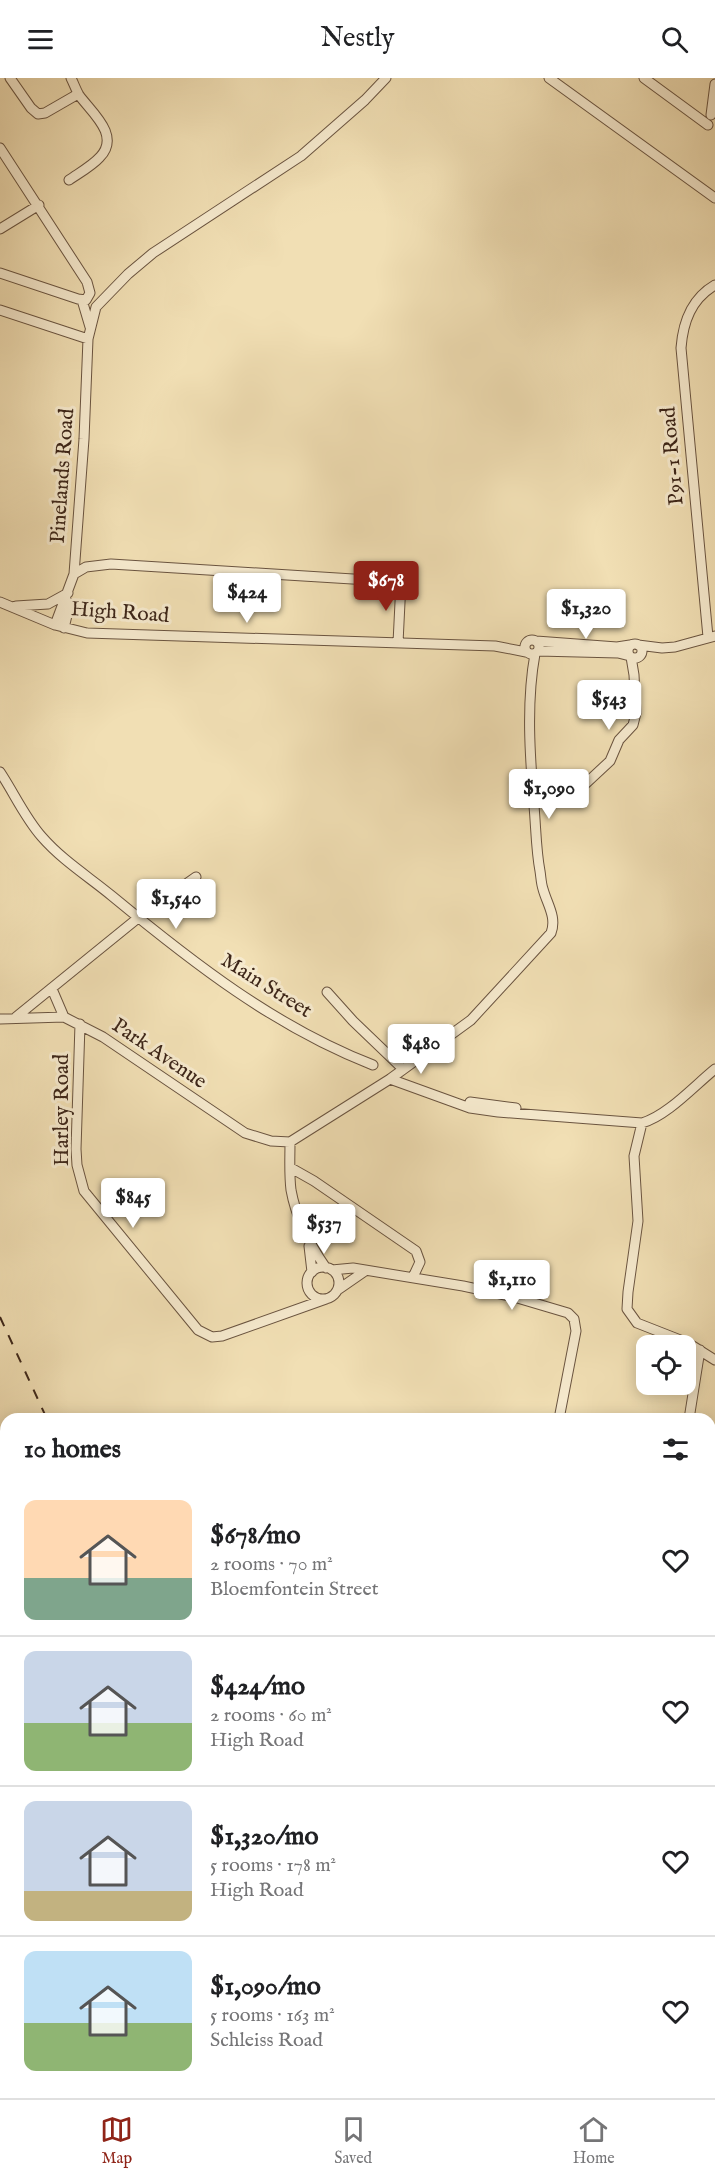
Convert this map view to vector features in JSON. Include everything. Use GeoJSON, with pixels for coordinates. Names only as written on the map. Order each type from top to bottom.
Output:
{"type":"FeatureCollection","features":[{"type":"Feature","properties":{"kind":"street"},"geometry":{"type":"LineString","coordinates":[[10,78],[31,108],[38,114],[45,113],[78,94]]}},
{"type":"Feature","properties":{"kind":"street"},"geometry":{"type":"LineString","coordinates":[[69,180],[99,158],[107,143],[104,126],[78,94],[71,78]]}},
{"type":"Feature","properties":{"kind":"street"},"geometry":{"type":"LineString","coordinates":[[90,327],[96,307],[147,257],[301,156],[365,100],[386,78]]}},
{"type":"Feature","properties":{"kind":"street"},"geometry":{"type":"LineString","coordinates":[[549,78],[715,198]]}},
{"type":"Feature","properties":{"kind":"street"},"geometry":{"type":"LineString","coordinates":[[644,78],[681,106],[712,123],[715,87]]}},
{"type":"Feature","properties":{"kind":"street"},"geometry":{"type":"LineString","coordinates":[[0,148],[87,282],[90,293],[89,297],[82,300],[1,273],[0,284]]}},
{"type":"Feature","properties":{"kind":"street"},"geometry":{"type":"LineString","coordinates":[[0,229],[39,205]]}},
{"type":"Feature","properties":{"kind":"street","name":"P91-1 Road"},"geometry":{"type":"LineString","coordinates":[[711,636],[681,348],[686,316],[700,297],[715,285]]}},
{"type":"Feature","properties":{"kind":"street"},"geometry":{"type":"LineString","coordinates":[[82,300],[90,327]]}},
{"type":"Feature","properties":{"kind":"street"},"geometry":{"type":"LineString","coordinates":[[0,310],[88,339]]}},
{"type":"Feature","properties":{"kind":"street","name":"Pinelands Road"},"geometry":{"type":"LineString","coordinates":[[60,627],[69,607],[67,596],[74,574],[90,327]]}},
{"type":"Feature","properties":{"kind":"street"},"geometry":{"type":"LineString","coordinates":[[74,574],[86,567],[111,564],[400,582],[398,644]]}},
{"type":"Feature","properties":{"kind":"street"},"geometry":{"type":"LineString","coordinates":[[11,606],[48,604],[67,596]]}},
{"type":"Feature","properties":{"kind":"street","name":"High Road"},"geometry":{"type":"LineString","coordinates":[[0,602],[60,627],[87,633],[495,646],[635,656],[662,648],[688,645],[711,636]]}},
{"type":"Feature","properties":{"kind":"street"},"geometry":{"type":"LineString","coordinates":[[581,788],[610,761],[619,740],[633,725],[636,712],[635,656],[628,650],[634,645]]}},
{"type":"Feature","properties":{"kind":"street","name":"High Road"},"geometry":{"type":"LineString","coordinates":[[532,649],[634,645],[662,648]]}},
{"type":"Feature","properties":{"kind":"street"},"geometry":{"type":"LineString","coordinates":[[312,1272],[309,1240],[291,1191],[290,1142],[404,1069],[471,1020],[551,933],[553,919],[543,890],[539,867],[530,734],[532,649]]}},
{"type":"Feature","properties":{"kind":"street","name":"Main Street"},"geometry":{"type":"LineString","coordinates":[[0,772],[32,825],[48,844],[138,918],[223,984],[259,1008],[373,1065]]}},
{"type":"Feature","properties":{"kind":"street"},"geometry":{"type":"LineString","coordinates":[[16,1017],[138,918],[195,877]]}},
{"type":"Feature","properties":{"kind":"street"},"geometry":{"type":"LineString","coordinates":[[52,990],[64,1017]]}},
{"type":"Feature","properties":{"kind":"street"},"geometry":{"type":"LineString","coordinates":[[327,992],[353,1021],[404,1069]]}},
{"type":"Feature","properties":{"kind":"street","name":"Park Avenue"},"geometry":{"type":"LineString","coordinates":[[0,1018],[64,1017],[103,1036],[245,1133],[272,1141],[290,1142]]}},
{"type":"Feature","properties":{"kind":"street","name":"Harley Road"},"geometry":{"type":"LineString","coordinates":[[80,1024],[76,1149],[77,1165],[84,1191],[202,1333],[212,1337],[222,1336],[305,1309],[327,1299]]}},
{"type":"Feature","properties":{"kind":"street"},"geometry":{"type":"LineString","coordinates":[[390,1078],[470,1108],[642,1123],[661,1114],[715,1070]]}},
{"type":"Feature","properties":{"kind":"street"},"geometry":{"type":"LineString","coordinates":[[642,1123],[634,1156],[638,1221],[627,1309],[632,1318],[645,1328],[688,1343],[715,1360]]}},
{"type":"Feature","properties":{"kind":"street"},"geometry":{"type":"LineString","coordinates":[[291,1168],[314,1181],[416,1251],[420,1262],[413,1277]]}},
{"type":"Feature","properties":{"kind":"street"},"geometry":{"type":"LineString","coordinates":[[309,1240],[338,1276],[339,1289]]}},
{"type":"Feature","properties":{"kind":"street"},"geometry":{"type":"LineString","coordinates":[[305,1309],[309,1291],[308,1280],[312,1272],[318,1268],[413,1277],[514,1297],[564,1311],[571,1316],[576,1331],[560,1413]]}},
{"type":"Feature","properties":{"kind":"street"},"geometry":{"type":"LineString","coordinates":[[333,1269],[347,1276],[349,1283]]}},
{"type":"Feature","properties":{"kind":"street"},"geometry":{"type":"LineString","coordinates":[[309,1291],[317,1298],[327,1299],[365,1271]]}},
{"type":"Feature","properties":{"kind":"street"},"geometry":{"type":"LineString","coordinates":[[690,1413],[699,1350]]}},
{"type":"Feature","properties":{"kind":"railway"},"geometry":{"type":"LineString","coordinates":[[0,1317],[44,1413]]}}]}
